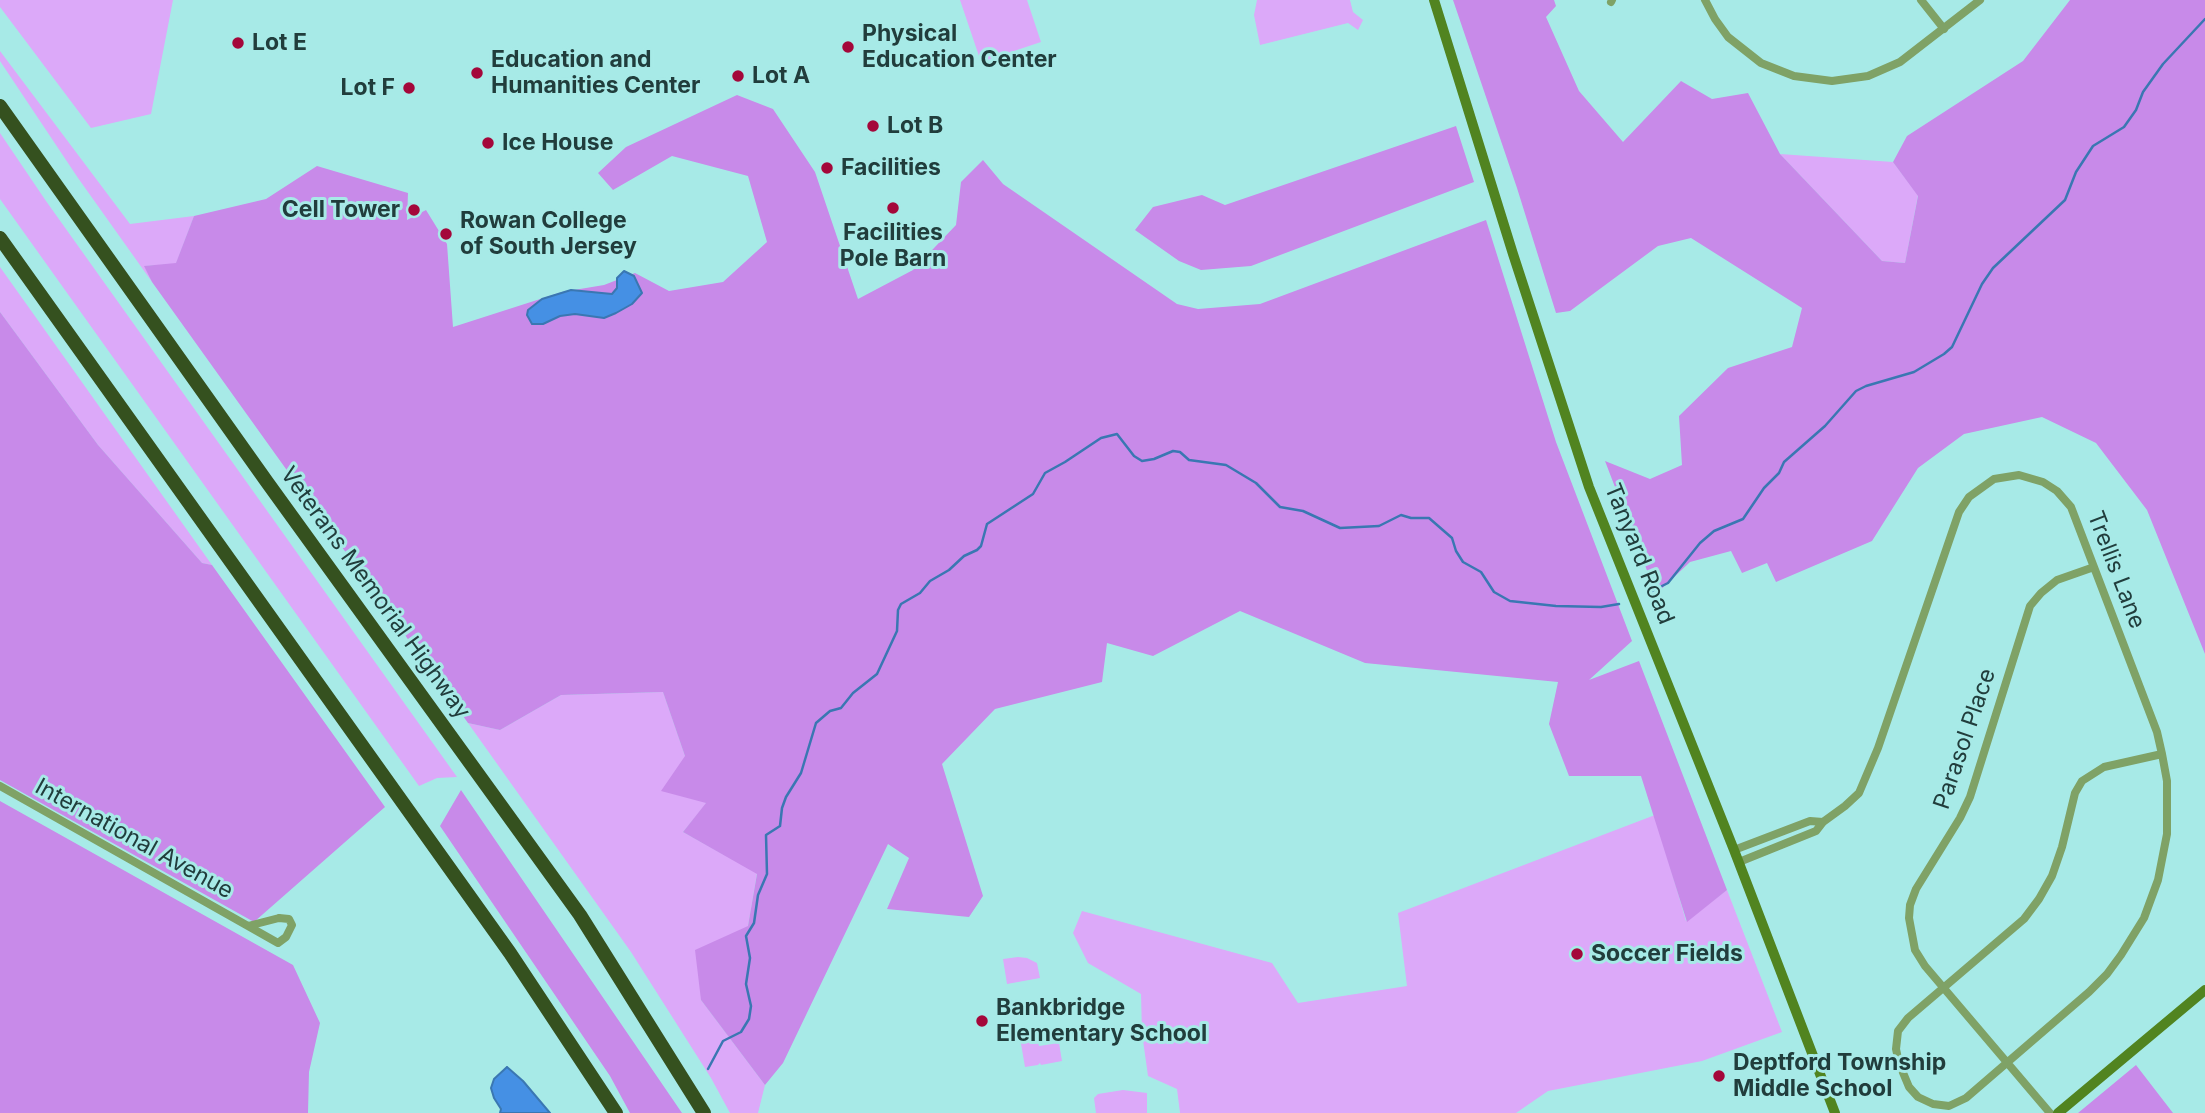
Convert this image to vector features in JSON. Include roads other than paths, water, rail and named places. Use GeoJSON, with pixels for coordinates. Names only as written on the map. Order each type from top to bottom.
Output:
{"type":"FeatureCollection","features":[{"type":"Feature","properties":{"kind":"highway","name":"Veterans Memorial Highway"},"geometry":{"type":"LineString","coordinates":[[0,106],[274,493],[579,915],[704,1113]]}},
{"type":"Feature","properties":{"kind":"highway"},"geometry":{"type":"LineString","coordinates":[[0,238],[510,953],[616,1113]]}},
{"type":"Feature","properties":{"kind":"street","name":"Tanyard Road"},"geometry":{"type":"LineString","coordinates":[[1434,0],[1516,267],[1589,487],[1739,862],[1835,1113]]}},
{"type":"Feature","properties":{"kind":"street"},"geometry":{"type":"LineString","coordinates":[[1705,0],[1720,28],[1745,52],[1779,72],[1812,80],[1850,80],[1886,69],[1907,58],[1980,0]]}},
{"type":"Feature","properties":{"kind":"street"},"geometry":{"type":"LineString","coordinates":[[1921,0],[1944,29]]}},
{"type":"Feature","properties":{"kind":"street","name":"Trellis Lane"},"geometry":{"type":"LineString","coordinates":[[1739,862],[1816,831],[1858,793],[1868,773],[1959,512],[1969,497],[1994,479],[2019,475],[2043,482],[2057,491],[2071,507],[2157,732],[2168,798],[2168,834],[2158,880],[2144,918],[2122,956],[2107,974],[2008,1063]]}},
{"type":"Feature","properties":{"kind":"street","name":"Parasol Place"},"geometry":{"type":"LineString","coordinates":[[2050,1113],[1925,966],[1915,950],[1910,931],[1910,905],[1926,871],[1960,818],[1969,797],[2030,607],[2041,593],[2057,580],[2094,567]]}},
{"type":"Feature","properties":{"kind":"street"},"geometry":{"type":"LineString","coordinates":[[2008,1063],[1958,1103],[1949,1106],[1933,1104],[1918,1097],[1909,1087],[1896,1049],[1898,1031],[1908,1018],[2024,919],[2039,899],[2052,876],[2075,793],[2082,781],[2104,768],[2162,754]]}},
{"type":"Feature","properties":{"kind":"street","name":"International Avenue"},"geometry":{"type":"LineString","coordinates":[[0,786],[278,943],[286,937],[292,925],[289,919],[279,918],[248,926]]}},
{"type":"Feature","properties":{"kind":"street","name":"Trellis Lane"},"geometry":{"type":"LineString","coordinates":[[1734,850],[1810,821],[1823,822]]}},
{"type":"Feature","properties":{"kind":"street"},"geometry":{"type":"LineString","coordinates":[[2058,1113],[2205,990]]}},
{"type":"Feature","properties":{"kind":"water"},"geometry":{"type":"Polygon","coordinates":[[[624,271],[634,276],[642,293],[632,304],[616,313],[604,318],[575,314],[560,316],[543,324],[532,324],[527,315],[528,310],[542,299],[571,290],[612,294],[617,288],[617,278],[624,271]]]}},
{"type":"Feature","properties":{"kind":"water"},"geometry":{"type":"Polygon","coordinates":[[[507,1067],[523,1081],[550,1113],[500,1113],[501,1109],[491,1088],[494,1079],[507,1067]]]}},
{"type":"Feature","properties":{"kind":"waterway"},"geometry":{"type":"LineString","coordinates":[[1652,591],[1668,583],[1700,543],[1714,531],[1743,519],[1764,488],[1779,473],[1784,462],[1825,426],[1856,391],[1914,372],[1952,347],[1982,284],[1993,268],[2065,200],[2076,172],[2093,146],[2124,127],[2136,110],[2143,92],[2163,64],[2205,19]]}},
{"type":"Feature","properties":{"kind":"waterway"},"geometry":{"type":"LineString","coordinates":[[708,1069],[723,1041],[741,1032],[749,1019],[751,1006],[746,984],[750,958],[746,936],[754,923],[758,895],[767,874],[766,835],[780,826],[782,808],[801,773],[816,723],[830,711],[841,708],[853,693],[877,674],[897,631],[901,604],[920,593],[930,581],[949,570],[964,556],[977,550],[981,546],[987,524],[1033,494],[1045,473],[1101,438],[1117,434],[1134,456],[1142,461],[1173,451],[1180,452],[1189,460],[1226,465],[1256,483],[1280,507],[1303,511],[1340,528],[1379,526],[1401,515],[1429,518],[1452,538],[1463,562],[1481,572],[1494,592],[1510,601],[1556,606],[1601,607],[1619,604]]}},
{"type":"Feature","properties":{"kind":"place","name":"Lot E"},"geometry":{"type":"Point","coordinates":[238,43]}},
{"type":"Feature","properties":{"kind":"place","name":"Physical Education Center"},"geometry":{"type":"Point","coordinates":[848,47]}},
{"type":"Feature","properties":{"kind":"place","name":"Education and Humanities Center"},"geometry":{"type":"Point","coordinates":[477,73]}},
{"type":"Feature","properties":{"kind":"place","name":"Lot A"},"geometry":{"type":"Point","coordinates":[738,76]}},
{"type":"Feature","properties":{"kind":"place","name":"Lot F"},"geometry":{"type":"Point","coordinates":[409,88]}},
{"type":"Feature","properties":{"kind":"place","name":"Lot B"},"geometry":{"type":"Point","coordinates":[873,126]}},
{"type":"Feature","properties":{"kind":"place","name":"Ice House"},"geometry":{"type":"Point","coordinates":[488,143]}},
{"type":"Feature","properties":{"kind":"place","name":"Facilities"},"geometry":{"type":"Point","coordinates":[827,168]}},
{"type":"Feature","properties":{"kind":"place","name":"Facilities Pole Barn"},"geometry":{"type":"Point","coordinates":[893,208]}},
{"type":"Feature","properties":{"kind":"place","name":"Cell Tower"},"geometry":{"type":"Point","coordinates":[414,210]}},
{"type":"Feature","properties":{"kind":"place","name":"Rowan College of South Jersey"},"geometry":{"type":"Point","coordinates":[446,234]}},
{"type":"Feature","properties":{"kind":"place","name":"Soccer Fields"},"geometry":{"type":"Point","coordinates":[1577,954]}},
{"type":"Feature","properties":{"kind":"place","name":"Bankbridge Elementary School"},"geometry":{"type":"Point","coordinates":[982,1021]}},
{"type":"Feature","properties":{"kind":"place","name":"Deptford Township Middle School"},"geometry":{"type":"Point","coordinates":[1719,1076]}}]}
